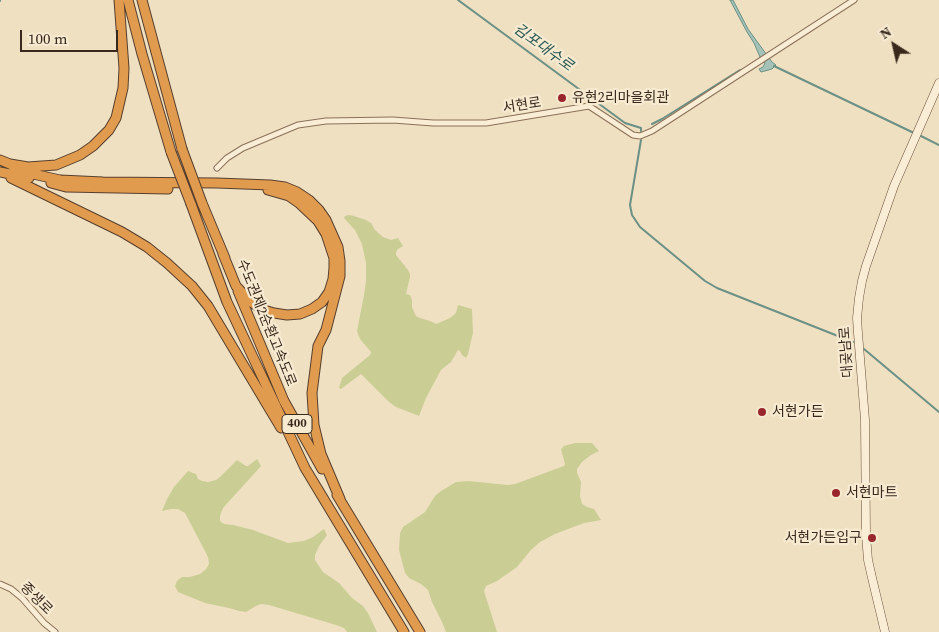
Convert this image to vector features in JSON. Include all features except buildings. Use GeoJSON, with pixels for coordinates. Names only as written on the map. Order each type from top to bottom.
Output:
{"type":"FeatureCollection","features":[{"type":"Feature","properties":{"kind":"highway"},"geometry":{"type":"LineString","coordinates":[[10,164],[38,167],[65,162],[93,146],[116,118],[124,88],[119,0]]}},
{"type":"Feature","properties":{"kind":"highway","name":"수도권제2순환고속도로"},"geometry":{"type":"LineString","coordinates":[[128,0],[171,152],[227,302],[305,468],[404,632]]}},
{"type":"Feature","properties":{"kind":"highway","name":"수도권제2순환고속도로"},"geometry":{"type":"LineString","coordinates":[[142,0],[182,149],[284,401],[420,632]]}},
{"type":"Feature","properties":{"kind":"highway"},"geometry":{"type":"LineString","coordinates":[[0,160],[24,172],[60,180],[270,185],[297,192],[309,200],[326,220],[338,247],[340,262],[340,276],[326,330],[318,346],[312,394],[314,424],[321,454],[340,499]]}},
{"type":"Feature","properties":{"kind":"highway"},"geometry":{"type":"LineString","coordinates":[[0,172],[66,187],[258,188],[274,191],[289,196],[318,221],[326,234],[334,258],[333,279],[329,292],[322,302],[312,309],[300,314],[274,314],[254,304],[236,286],[223,254]]}},
{"type":"Feature","properties":{"kind":"highway"},"geometry":{"type":"LineString","coordinates":[[0,172],[122,232],[147,247],[192,286],[220,325],[305,468]]}},
{"type":"Feature","properties":{"kind":"street","name":"서현로"},"geometry":{"type":"LineString","coordinates":[[217,168],[227,158],[243,148],[298,125],[326,121],[392,120],[433,123],[486,123],[589,106],[626,131],[640,136],[652,131],[854,0]]}},
{"type":"Feature","properties":{"kind":"street","name":"대곶남로"},"geometry":{"type":"LineString","coordinates":[[885,632],[868,560],[865,420],[857,318],[866,266],[894,186],[939,82]]}},
{"type":"Feature","properties":{"kind":"street","name":"종생로"},"geometry":{"type":"LineString","coordinates":[[0,584],[11,589],[22,598],[54,632]]}},
{"type":"Feature","properties":{"kind":"green space"},"geometry":{"type":"Polygon","coordinates":[[[349,215],[371,223],[375,230],[383,237],[391,240],[398,238],[403,246],[398,249],[396,255],[410,274],[406,294],[410,295],[416,316],[436,324],[456,313],[458,305],[472,309],[473,333],[468,354],[466,358],[458,350],[451,362],[441,370],[419,416],[396,407],[389,402],[361,374],[341,389],[339,388],[342,378],[370,355],[371,352],[360,339],[357,331],[366,281],[366,263],[362,244],[355,230],[344,218],[349,215]]]}},
{"type":"Feature","properties":{"kind":"green space"},"geometry":{"type":"Polygon","coordinates":[[[575,443],[592,443],[599,451],[582,462],[577,469],[577,473],[581,482],[580,496],[582,504],[594,509],[601,520],[584,523],[540,542],[517,567],[486,586],[484,591],[497,632],[446,632],[428,590],[409,578],[405,573],[399,550],[400,533],[403,527],[425,512],[435,496],[456,482],[515,484],[564,466],[561,449],[564,446],[575,443]]]}},
{"type":"Feature","properties":{"kind":"green space"},"geometry":{"type":"Polygon","coordinates":[[[257,459],[261,466],[223,508],[220,521],[224,524],[253,530],[288,543],[304,541],[324,529],[327,535],[319,546],[315,560],[323,572],[339,583],[352,598],[363,606],[377,632],[347,632],[344,628],[336,625],[269,605],[261,604],[246,612],[239,611],[205,603],[178,592],[175,586],[177,581],[182,577],[200,574],[209,564],[208,557],[185,513],[178,509],[162,511],[174,487],[188,471],[196,474],[198,479],[208,482],[216,480],[237,460],[248,466],[257,459]]]}},
{"type":"Feature","properties":{"kind":"water"},"geometry":{"type":"Polygon","coordinates":[[[730,0],[733,0],[748,29],[776,65],[772,69],[761,72],[759,69],[765,63],[730,0]]]}},
{"type":"Feature","properties":{"kind":"waterway","name":"김포대수로"},"geometry":{"type":"LineString","coordinates":[[458,0],[625,123],[641,128],[641,131]]}},
{"type":"Feature","properties":{"kind":"waterway"},"geometry":{"type":"LineString","coordinates":[[774,66],[914,133]]}},
{"type":"Feature","properties":{"kind":"waterway","name":"김포대수로"},"geometry":{"type":"LineString","coordinates":[[652,124],[740,70]]}},
{"type":"Feature","properties":{"kind":"waterway"},"geometry":{"type":"LineString","coordinates":[[919,135],[939,145]]}},
{"type":"Feature","properties":{"kind":"waterway"},"geometry":{"type":"LineString","coordinates":[[641,140],[630,205],[632,215],[640,227],[705,281],[717,288],[853,342]]}},
{"type":"Feature","properties":{"kind":"waterway"},"geometry":{"type":"LineString","coordinates":[[864,349],[939,412]]}},
{"type":"Feature","properties":{"kind":"place","name":"유현2리마을회관"},"geometry":{"type":"Point","coordinates":[562,98]}},
{"type":"Feature","properties":{"kind":"place","name":"서현가든"},"geometry":{"type":"Point","coordinates":[762,412]}},
{"type":"Feature","properties":{"kind":"place","name":"서현마트"},"geometry":{"type":"Point","coordinates":[836,493]}},
{"type":"Feature","properties":{"kind":"place","name":"서현가든입구"},"geometry":{"type":"Point","coordinates":[872,538]}}]}
